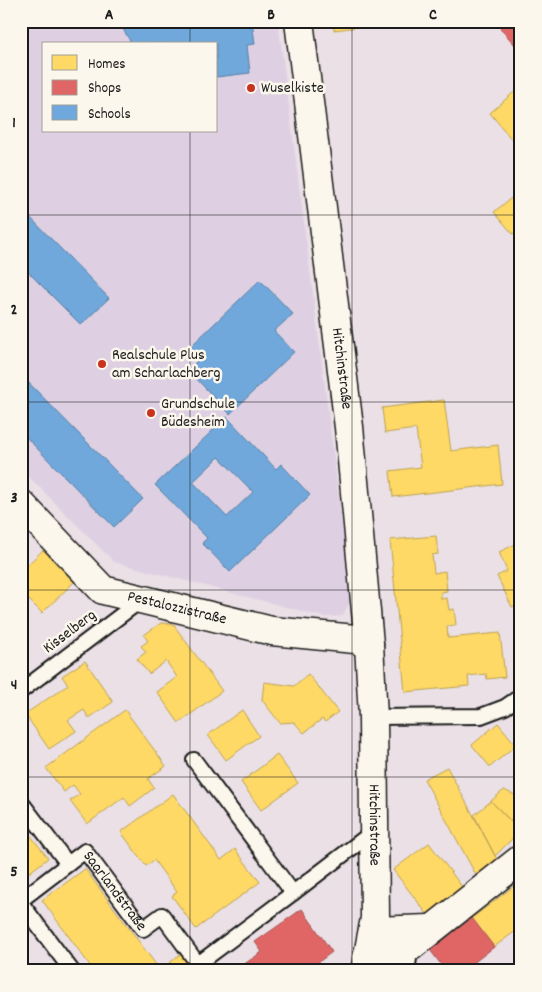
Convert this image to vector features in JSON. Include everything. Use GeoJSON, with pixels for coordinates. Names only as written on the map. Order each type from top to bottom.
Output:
{"type":"FeatureCollection","features":[{"type":"Feature","properties":{"kind":"main road","name":"Hitchinstraße"},"geometry":{"type":"LineString","coordinates":[[300,21],[349,426],[369,644],[373,717],[375,830],[375,918],[372,931]]}},
{"type":"Feature","properties":{"kind":"main road","name":"Pestalozzistraße"},"geometry":{"type":"LineString","coordinates":[[21,504],[103,590],[272,630],[355,640],[369,644]]}},
{"type":"Feature","properties":{"kind":"main road"},"geometry":{"type":"LineString","coordinates":[[416,949],[372,931],[366,965],[416,949],[521,859]]}},
{"type":"Feature","properties":{"kind":"lane","name":"Kisselberg"},"geometry":{"type":"LineString","coordinates":[[21,691],[141,600]]}},
{"type":"Feature","properties":{"kind":"lane"},"geometry":{"type":"LineString","coordinates":[[373,717],[481,716],[505,707],[521,696]]}},
{"type":"Feature","properties":{"kind":"lane"},"geometry":{"type":"LineString","coordinates":[[194,760],[293,892],[375,830]]}},
{"type":"Feature","properties":{"kind":"lane","name":"Saarlandstraße"},"geometry":{"type":"LineString","coordinates":[[21,802],[68,864]]}},
{"type":"Feature","properties":{"kind":"lane","name":"Saarlandstraße"},"geometry":{"type":"LineString","coordinates":[[72,971],[21,901],[85,852],[142,929],[162,914],[198,964],[293,892]]}},
{"type":"Feature","properties":{"kind":"shaded area"},"geometry":{"type":"Polygon","coordinates":[[[25,21],[278,21],[352,599],[342,616],[324,617],[114,562],[21,469],[21,24],[25,21]]]}},
{"type":"Feature","properties":{"kind":"building: Homes"},"geometry":{"type":"Polygon","coordinates":[[[333,21],[375,21],[375,25],[334,30],[333,21]]]}},
{"type":"Feature","properties":{"kind":"building: Homes"},"geometry":{"type":"Polygon","coordinates":[[[521,86],[521,134],[513,141],[490,113],[521,86]]]}},
{"type":"Feature","properties":{"kind":"building: Homes"},"geometry":{"type":"Polygon","coordinates":[[[521,190],[521,230],[513,234],[494,212],[521,190]]]}},
{"type":"Feature","properties":{"kind":"building: Homes"},"geometry":{"type":"Polygon","coordinates":[[[444,400],[451,451],[498,445],[502,484],[393,497],[390,471],[421,467],[416,429],[385,433],[382,408],[444,400]]]}},
{"type":"Feature","properties":{"kind":"building: Homes"},"geometry":{"type":"Polygon","coordinates":[[[436,536],[438,554],[432,555],[434,573],[445,571],[447,591],[441,592],[441,599],[447,598],[449,610],[454,609],[456,625],[447,626],[448,638],[500,633],[505,677],[487,679],[486,674],[468,676],[469,686],[405,692],[390,540],[436,536]]]}},
{"type":"Feature","properties":{"kind":"building: Homes"},"geometry":{"type":"Polygon","coordinates":[[[516,544],[521,555],[521,603],[512,607],[497,576],[507,571],[499,552],[516,544]]]}},
{"type":"Feature","properties":{"kind":"building: Homes"},"geometry":{"type":"Polygon","coordinates":[[[43,550],[74,582],[42,613],[21,592],[21,571],[43,550]]]}},
{"type":"Feature","properties":{"kind":"building: Homes"},"geometry":{"type":"Polygon","coordinates":[[[521,614],[521,629],[515,617],[521,614]]]}},
{"type":"Feature","properties":{"kind":"building: Homes"},"geometry":{"type":"Polygon","coordinates":[[[161,623],[173,624],[222,691],[179,723],[157,692],[177,677],[166,661],[149,674],[137,659],[146,652],[141,646],[148,641],[144,635],[161,623]]]}},
{"type":"Feature","properties":{"kind":"building: Homes"},"geometry":{"type":"Polygon","coordinates":[[[85,661],[113,702],[89,718],[84,710],[68,720],[76,731],[49,749],[25,714],[68,685],[62,676],[85,661]]]}},
{"type":"Feature","properties":{"kind":"building: Homes"},"geometry":{"type":"Polygon","coordinates":[[[308,674],[338,712],[325,722],[322,719],[304,733],[294,722],[280,723],[262,700],[264,682],[294,686],[308,674]]]}},
{"type":"Feature","properties":{"kind":"building: Homes"},"geometry":{"type":"Polygon","coordinates":[[[125,710],[166,766],[148,779],[154,788],[130,806],[124,797],[87,824],[70,801],[80,794],[73,785],[64,792],[46,768],[125,710]]]}},
{"type":"Feature","properties":{"kind":"building: Homes"},"geometry":{"type":"Polygon","coordinates":[[[242,710],[259,736],[226,760],[208,735],[242,710]]]}},
{"type":"Feature","properties":{"kind":"building: Homes"},"geometry":{"type":"Polygon","coordinates":[[[498,723],[516,745],[490,767],[472,745],[498,723]]]}},
{"type":"Feature","properties":{"kind":"building: Homes"},"geometry":{"type":"Polygon","coordinates":[[[277,755],[298,783],[261,810],[241,782],[277,755]]]}},
{"type":"Feature","properties":{"kind":"building: Homes"},"geometry":{"type":"Polygon","coordinates":[[[447,767],[499,863],[476,875],[424,779],[447,767]]]}},
{"type":"Feature","properties":{"kind":"building: Homes"},"geometry":{"type":"Polygon","coordinates":[[[504,790],[521,798],[520,831],[491,801],[504,790]]]}},
{"type":"Feature","properties":{"kind":"building: Homes"},"geometry":{"type":"Polygon","coordinates":[[[173,794],[221,860],[235,849],[260,882],[196,929],[172,896],[177,892],[154,860],[146,866],[121,832],[173,794]]]}},
{"type":"Feature","properties":{"kind":"building: Homes"},"geometry":{"type":"Polygon","coordinates":[[[491,801],[520,831],[495,856],[474,815],[491,801]]]}},
{"type":"Feature","properties":{"kind":"building: Homes"},"geometry":{"type":"Polygon","coordinates":[[[21,823],[48,858],[21,879],[21,823]]]}},
{"type":"Feature","properties":{"kind":"building: Homes"},"geometry":{"type":"Polygon","coordinates":[[[429,843],[463,888],[428,915],[393,870],[429,843]]]}},
{"type":"Feature","properties":{"kind":"building: Homes"},"geometry":{"type":"Polygon","coordinates":[[[85,869],[160,970],[94,971],[42,900],[85,869]]]}},
{"type":"Feature","properties":{"kind":"building: Homes"},"geometry":{"type":"Polygon","coordinates":[[[518,883],[521,887],[521,927],[494,947],[472,918],[518,883]]]}},
{"type":"Feature","properties":{"kind":"building: Homes"},"geometry":{"type":"Polygon","coordinates":[[[184,952],[198,971],[159,971],[160,970],[184,952]]]}},
{"type":"Feature","properties":{"kind":"building: Shops"},"geometry":{"type":"Polygon","coordinates":[[[494,21],[521,21],[521,52],[494,21]]]}},
{"type":"Feature","properties":{"kind":"building: Shops"},"geometry":{"type":"Polygon","coordinates":[[[302,909],[332,952],[316,964],[319,969],[316,971],[234,971],[262,952],[255,942],[302,909]]]}},
{"type":"Feature","properties":{"kind":"building: Shops"},"geometry":{"type":"Polygon","coordinates":[[[472,918],[494,947],[463,971],[446,971],[430,950],[472,918]]]}},
{"type":"Feature","properties":{"kind":"building: Schools"},"geometry":{"type":"Polygon","coordinates":[[[118,21],[183,21],[186,26],[215,21],[252,21],[255,44],[247,45],[250,73],[218,77],[218,42],[131,42],[118,21]]]}},
{"type":"Feature","properties":{"kind":"building: Schools"},"geometry":{"type":"Polygon","coordinates":[[[21,208],[109,298],[81,325],[21,265],[21,208]]]}},
{"type":"Feature","properties":{"kind":"building: Schools"},"geometry":{"type":"Polygon","coordinates":[[[260,280],[293,314],[274,331],[294,352],[230,414],[188,370],[201,357],[191,346],[260,280]]]}},
{"type":"Feature","properties":{"kind":"building: Schools"},"geometry":{"type":"Polygon","coordinates":[[[21,375],[143,499],[114,527],[21,432],[21,375]]]}},
{"type":"Feature","properties":{"kind":"building: Schools"},"geometry":{"type":"Polygon","coordinates":[[[227,417],[276,469],[281,464],[310,495],[230,572],[202,543],[207,538],[155,485],[227,417]],[[219,457],[193,482],[227,517],[253,492],[219,457]]]}},
{"type":"Feature","properties":{"kind":"place","name":"Wuselkiste"},"geometry":{"type":"Point","coordinates":[251,88]}},
{"type":"Feature","properties":{"kind":"place","name":"Realschule Plus am Scharlachberg"},"geometry":{"type":"Point","coordinates":[102,364]}},
{"type":"Feature","properties":{"kind":"place","name":"Grundschule Büdesheim"},"geometry":{"type":"Point","coordinates":[151,413]}}]}
